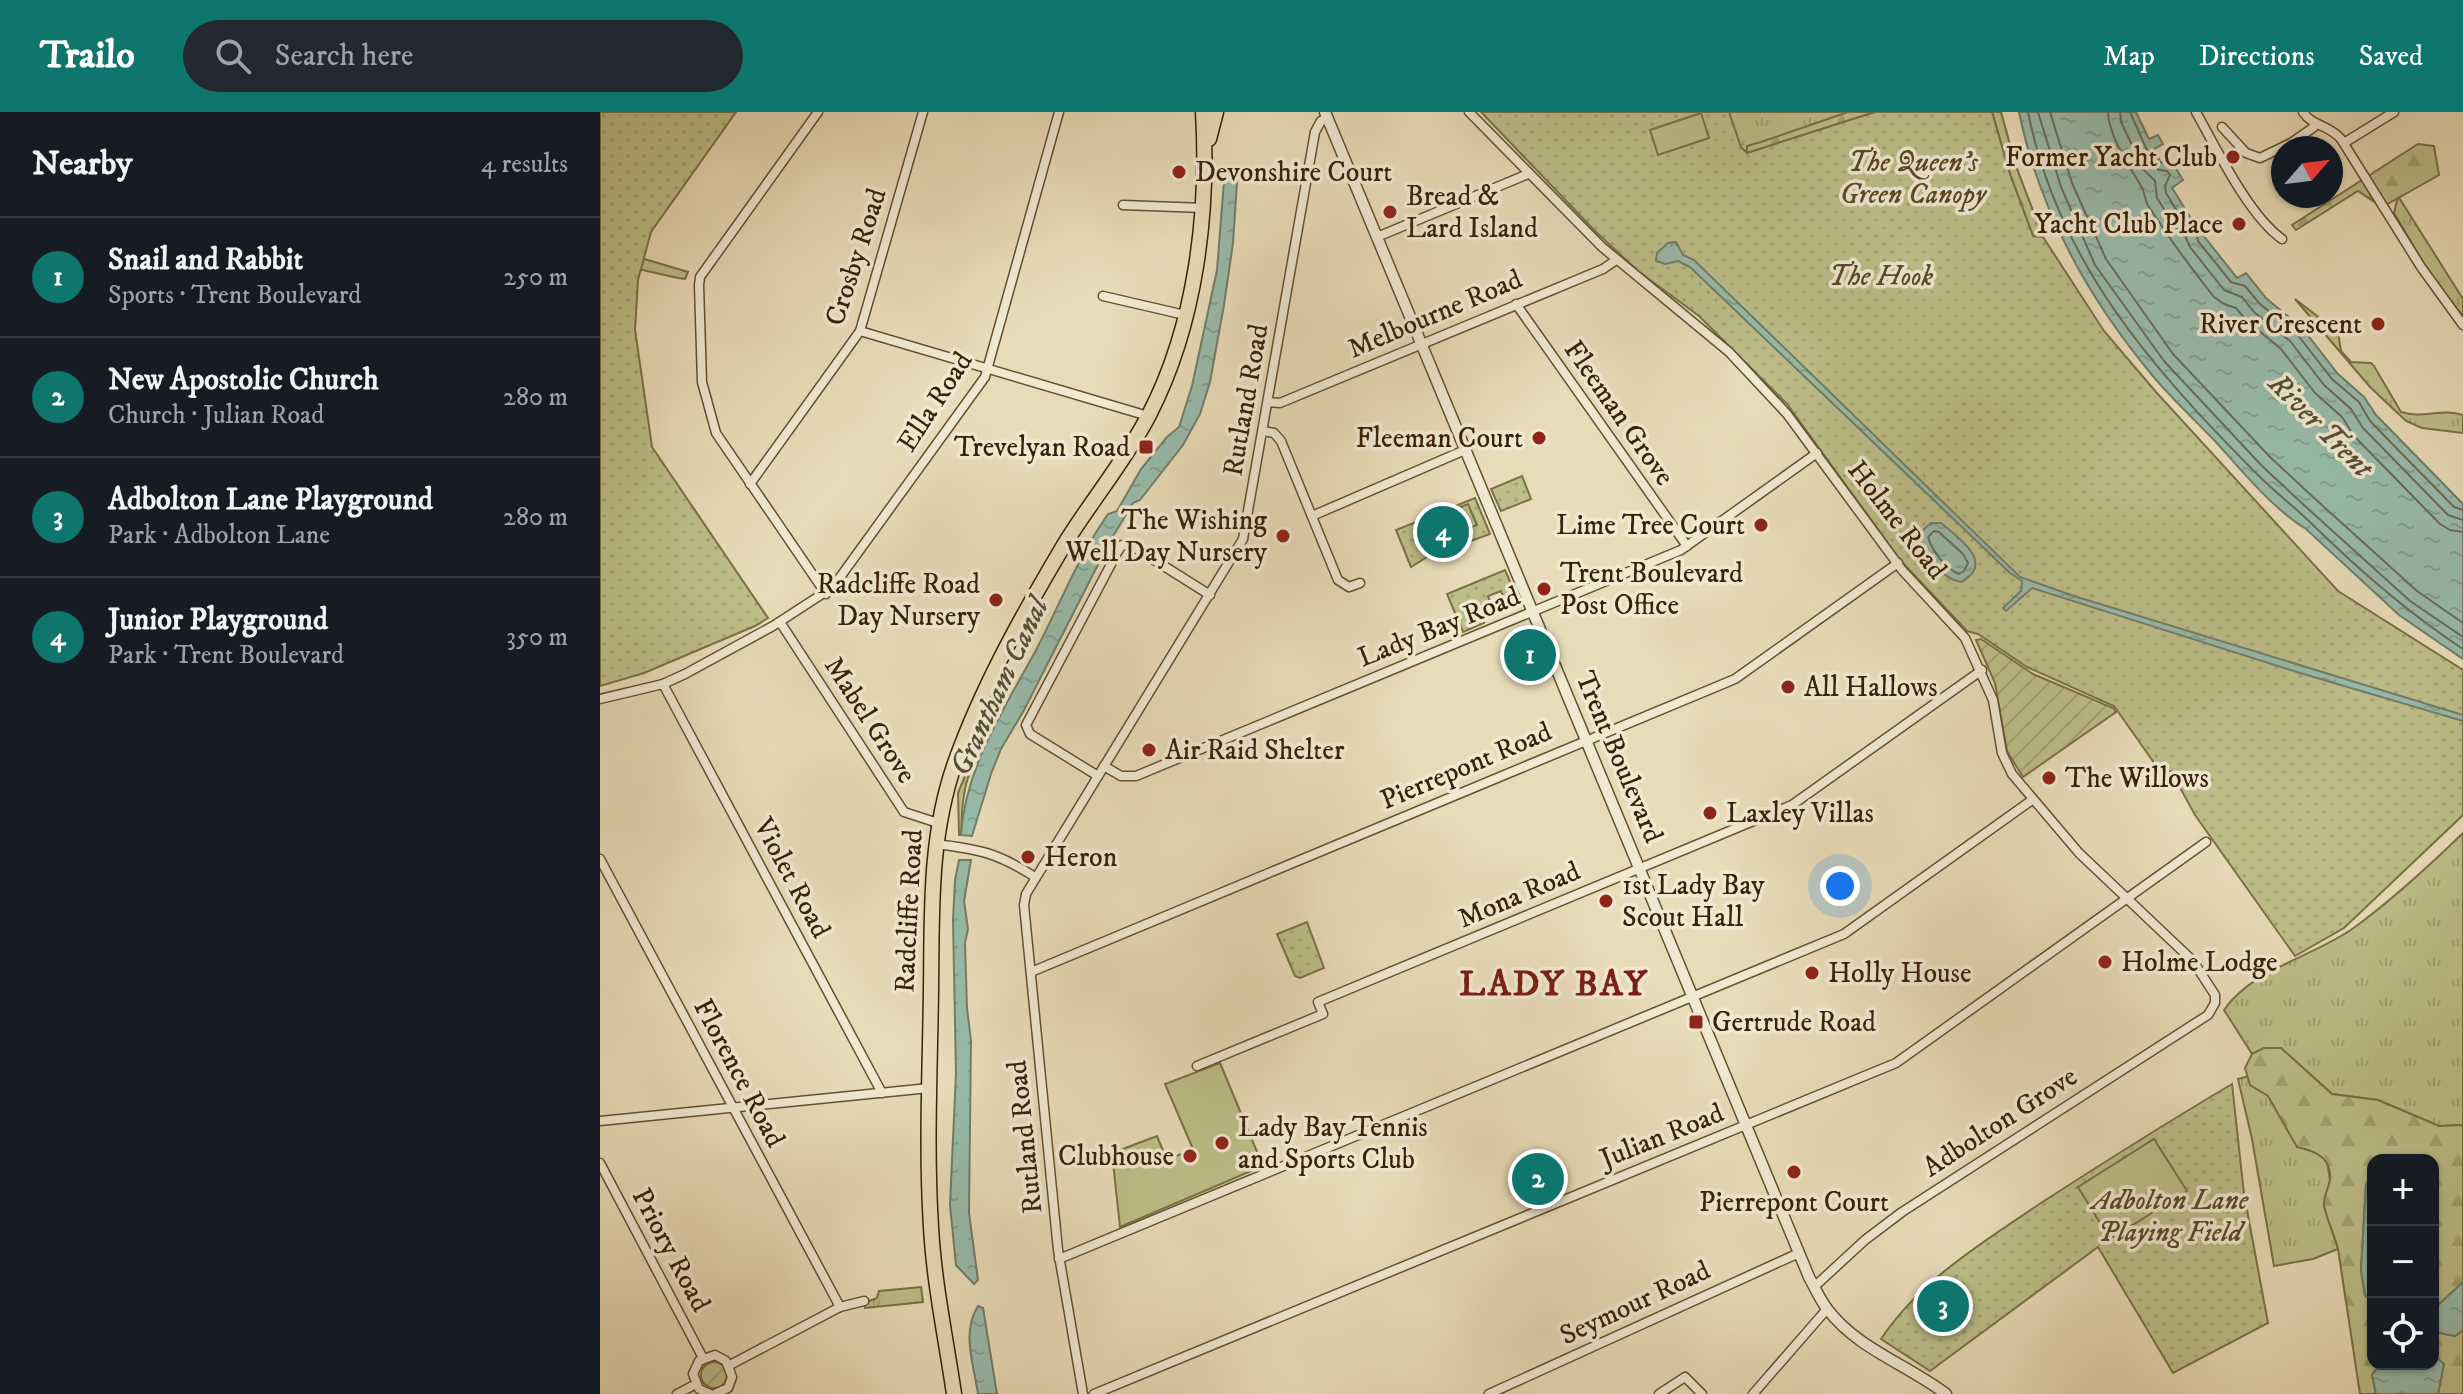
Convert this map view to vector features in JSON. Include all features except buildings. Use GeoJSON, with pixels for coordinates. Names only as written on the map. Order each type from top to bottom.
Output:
{"type":"FeatureCollection","features":[{"type":"Feature","properties":{"kind":"highway","name":"Radcliffe Road"},"geometry":{"type":"LineString","coordinates":[[954,1394],[931,1230],[929,1088],[938,823],[964,740],[1001,661],[1064,546],[1148,416],[1166,377],[1185,315],[1197,257],[1203,208],[1203,112]]}},
{"type":"Feature","properties":{"kind":"highway","name":"Radcliffe Road"},"geometry":{"type":"LineString","coordinates":[[1205,155],[1216,112]]}},
{"type":"Feature","properties":{"kind":"street"},"geometry":{"type":"LineString","coordinates":[[818,112],[700,277],[702,382],[716,433],[826,594]]}},
{"type":"Feature","properties":{"kind":"street","name":"Crosby Road"},"geometry":{"type":"LineString","coordinates":[[750,484],[860,331],[923,112]]}},
{"type":"Feature","properties":{"kind":"street","name":"Ella Road"},"geometry":{"type":"LineString","coordinates":[[600,699],[663,684],[780,622],[826,594],[852,562],[988,369],[1059,112]]}},
{"type":"Feature","properties":{"kind":"street","name":"Holme Road"},"geometry":{"type":"LineString","coordinates":[[1469,112],[1616,260],[1696,322],[1781,407],[1898,563],[1955,624],[1982,670],[1993,700],[2002,753],[2012,774],[2079,853],[2193,961],[2213,988],[2215,1003]]}},
{"type":"Feature","properties":{"kind":"street"},"geometry":{"type":"LineString","coordinates":[[2196,112],[2232,177],[2269,230],[2282,239]]}},
{"type":"Feature","properties":{"kind":"street"},"geometry":{"type":"LineString","coordinates":[[2303,112],[2309,121],[2333,129],[2344,143],[2414,256],[2463,325]]}},
{"type":"Feature","properties":{"kind":"street"},"geometry":{"type":"LineString","coordinates":[[2344,143],[2394,112],[2401,121]]}},
{"type":"Feature","properties":{"kind":"street","name":"Trent Boulevard"},"geometry":{"type":"LineString","coordinates":[[1326,115],[1814,1287],[1841,1325],[1862,1342],[1946,1394]]}},
{"type":"Feature","properties":{"kind":"street","name":"Rutland Road"},"geometry":{"type":"LineString","coordinates":[[1083,1394],[1059,1259],[1024,905],[1026,894],[1243,539],[1315,132],[1326,115]]}},
{"type":"Feature","properties":{"kind":"street"},"geometry":{"type":"LineString","coordinates":[[2222,127],[2246,153],[2260,158],[2291,143],[2314,127],[2315,123]]}},
{"type":"Feature","properties":{"kind":"street"},"geometry":{"type":"LineString","coordinates":[[1377,237],[1528,174]]}},
{"type":"Feature","properties":{"kind":"street"},"geometry":{"type":"LineString","coordinates":[[1123,205],[1203,208]]}},
{"type":"Feature","properties":{"kind":"street","name":"Melbourne Road"},"geometry":{"type":"LineString","coordinates":[[1268,402],[1280,403],[1603,269],[1616,260]]}},
{"type":"Feature","properties":{"kind":"street"},"geometry":{"type":"LineString","coordinates":[[1103,296],[1185,315]]}},
{"type":"Feature","properties":{"kind":"street","name":"Fleeman Grove"},"geometry":{"type":"LineString","coordinates":[[1516,304],[1687,546]]}},
{"type":"Feature","properties":{"kind":"street"},"geometry":{"type":"LineString","coordinates":[[860,331],[1148,416]]}},
{"type":"Feature","properties":{"kind":"street"},"geometry":{"type":"LineString","coordinates":[[1263,431],[1274,433],[1281,441],[1338,580],[1349,587],[1360,583]]}},
{"type":"Feature","properties":{"kind":"street"},"geometry":{"type":"LineString","coordinates":[[1312,516],[1465,450]]}},
{"type":"Feature","properties":{"kind":"street","name":"Lady Bay Road"},"geometry":{"type":"LineString","coordinates":[[1104,766],[1121,776],[1136,776],[1687,546],[1817,453]]}},
{"type":"Feature","properties":{"kind":"street"},"geometry":{"type":"LineString","coordinates":[[1098,776],[1030,734],[1026,725],[1118,551],[1122,545],[1130,544],[1210,595]]}},
{"type":"Feature","properties":{"kind":"street","name":"Pierrepont Road"},"geometry":{"type":"LineString","coordinates":[[1031,972],[1735,679],[1898,563]]}},
{"type":"Feature","properties":{"kind":"street","name":"Mabel Grove"},"geometry":{"type":"LineString","coordinates":[[780,622],[904,812],[938,823]]}},
{"type":"Feature","properties":{"kind":"street","name":"Mona Road"},"geometry":{"type":"LineString","coordinates":[[1197,1066],[1323,1014],[1318,1002],[1792,805],[1982,670]]}},
{"type":"Feature","properties":{"kind":"street","name":"Violet Road"},"geometry":{"type":"LineString","coordinates":[[663,684],[882,1093]]}},
{"type":"Feature","properties":{"kind":"street"},"geometry":{"type":"LineString","coordinates":[[1059,1259],[1844,934],[2032,800]]}},
{"type":"Feature","properties":{"kind":"street","name":"Julian Road"},"geometry":{"type":"LineString","coordinates":[[1094,1394],[1896,1063],[2206,842]]}},
{"type":"Feature","properties":{"kind":"street"},"geometry":{"type":"LineString","coordinates":[[935,843],[998,855],[1035,877]]}},
{"type":"Feature","properties":{"kind":"street","name":"Florence Road"},"geometry":{"type":"LineString","coordinates":[[600,859],[840,1307]]}},
{"type":"Feature","properties":{"kind":"street","name":"Adbolton Grove"},"geometry":{"type":"LineString","coordinates":[[1814,1287],[1865,1240],[1902,1212],[2208,1015],[2215,1003]]}},
{"type":"Feature","properties":{"kind":"street"},"geometry":{"type":"LineString","coordinates":[[600,1121],[929,1088]]}},
{"type":"Feature","properties":{"kind":"street","name":"Priory Road"},"geometry":{"type":"LineString","coordinates":[[600,1163],[703,1358]]}},
{"type":"Feature","properties":{"kind":"street","name":"Seymour Road"},"geometry":{"type":"LineString","coordinates":[[1489,1394],[1799,1253]]}},
{"type":"Feature","properties":{"kind":"street"},"geometry":{"type":"LineString","coordinates":[[730,1365],[840,1307],[864,1301]]}},
{"type":"Feature","properties":{"kind":"street"},"geometry":{"type":"LineString","coordinates":[[1753,1394],[1827,1309]]}},
{"type":"Feature","properties":{"kind":"street"},"geometry":{"type":"LineString","coordinates":[[721,1357],[730,1365],[731,1383],[718,1393],[703,1392],[696,1384],[694,1369],[703,1358],[721,1357]]}},
{"type":"Feature","properties":{"kind":"street"},"geometry":{"type":"LineString","coordinates":[[1659,1394],[1685,1377],[1702,1394]]}},
{"type":"Feature","properties":{"kind":"street"},"geometry":{"type":"LineString","coordinates":[[677,1394],[696,1384]]}},
{"type":"Feature","properties":{"kind":"green space"},"geometry":{"type":"Polygon","coordinates":[[[600,112],[736,112],[651,232],[638,280],[635,330],[652,447],[768,618],[644,673],[600,686],[600,112]]]}},
{"type":"Feature","properties":{"kind":"green space","name":"The Hook"},"geometry":{"type":"Polygon","coordinates":[[[1481,112],[1729,112],[1741,147],[1747,153],[1875,112],[1992,112],[2033,236],[2043,237],[2104,331],[2338,591],[2463,670],[2463,815],[2344,928],[2295,956],[2195,815],[2171,771],[2162,774],[2114,706],[2027,667],[1978,634],[1967,631],[1901,561],[1787,404],[1699,316],[1638,271],[1595,231],[1481,112]]]}},
{"type":"Feature","properties":{"kind":"green space"},"geometry":{"type":"Polygon","coordinates":[[[1719,112],[1875,112],[1747,153],[1670,173],[1719,112]]]}},
{"type":"Feature","properties":{"kind":"green space"},"geometry":{"type":"Polygon","coordinates":[[[1848,112],[1875,112],[1747,153],[1747,146],[1848,112]]]}},
{"type":"Feature","properties":{"kind":"green space"},"geometry":{"type":"Polygon","coordinates":[[[1992,112],[2001,112],[2016,166],[2043,237],[2033,236],[1992,112]]]}},
{"type":"Feature","properties":{"kind":"green space"},"geometry":{"type":"Polygon","coordinates":[[[1701,113],[1709,138],[1658,155],[1650,130],[1701,113]]]}},
{"type":"Feature","properties":{"kind":"green space"},"geometry":{"type":"Polygon","coordinates":[[[2418,144],[2434,146],[2439,175],[2382,207],[2358,191],[2343,200],[2343,192],[2418,144]]]}},
{"type":"Feature","properties":{"kind":"green space"},"geometry":{"type":"Polygon","coordinates":[[[2398,196],[2463,299],[2463,316],[2434,281],[2394,213],[2398,196]]]}},
{"type":"Feature","properties":{"kind":"green space"},"geometry":{"type":"Polygon","coordinates":[[[2318,208],[2331,208],[2296,230],[2292,225],[2318,208]]]}},
{"type":"Feature","properties":{"kind":"green space"},"geometry":{"type":"Polygon","coordinates":[[[641,258],[688,272],[685,279],[616,264],[641,258]]]}},
{"type":"Feature","properties":{"kind":"green space"},"geometry":{"type":"Polygon","coordinates":[[[2295,299],[2338,332],[2341,351],[2351,362],[2371,363],[2374,366],[2401,412],[2463,415],[2463,433],[2422,428],[2406,421],[2370,387],[2295,299]]]}},
{"type":"Feature","properties":{"kind":"green space"},"geometry":{"type":"Polygon","coordinates":[[[1522,476],[1531,499],[1501,511],[1491,489],[1522,476]]]}},
{"type":"Feature","properties":{"kind":"green space"},"geometry":{"type":"Polygon","coordinates":[[[1475,498],[1490,534],[1433,555],[1429,549],[1424,551],[1427,557],[1411,567],[1396,530],[1475,498]]]}},
{"type":"Feature","properties":{"kind":"green space"},"geometry":{"type":"Polygon","coordinates":[[[1468,504],[1477,525],[1427,545],[1419,524],[1468,504]]]}},
{"type":"Feature","properties":{"kind":"green space"},"geometry":{"type":"Polygon","coordinates":[[[1505,570],[1512,586],[1508,588],[1514,602],[1507,605],[1501,591],[1488,596],[1490,602],[1477,606],[1484,623],[1463,632],[1447,594],[1505,570]]]}},
{"type":"Feature","properties":{"kind":"green space"},"geometry":{"type":"Polygon","coordinates":[[[1981,639],[2033,674],[2116,712],[2023,777],[2007,751],[1995,683],[1976,640],[1981,639]]]}},
{"type":"Feature","properties":{"kind":"green space"},"geometry":{"type":"Polygon","coordinates":[[[998,695],[1003,696],[966,785],[959,835],[958,793],[998,695]]]}},
{"type":"Feature","properties":{"kind":"green space"},"geometry":{"type":"Polygon","coordinates":[[[2463,833],[2463,1125],[2439,1126],[2378,1100],[2332,1094],[2281,1048],[2264,1048],[2252,1054],[2224,1010],[2236,996],[2268,973],[2355,927],[2463,833]]]}},
{"type":"Feature","properties":{"kind":"green space"},"geometry":{"type":"Polygon","coordinates":[[[1307,922],[1324,968],[1300,978],[1295,976],[1277,934],[1307,922]]]}},
{"type":"Feature","properties":{"kind":"green space"},"geometry":{"type":"Polygon","coordinates":[[[2264,1048],[2281,1048],[2332,1094],[2378,1100],[2439,1126],[2463,1125],[2463,1282],[2439,1304],[2439,1154],[2367,1154],[2361,1270],[2367,1297],[2367,1370],[2376,1370],[2372,1375],[2376,1394],[2360,1394],[2338,1249],[2324,1205],[2330,1180],[2328,1166],[2316,1153],[2297,1147],[2268,1096],[2250,1085],[2245,1068],[2252,1054],[2264,1048]]]}},
{"type":"Feature","properties":{"kind":"green space","name":"Lady Bay Tennis and Sports Club"},"geometry":{"type":"Polygon","coordinates":[[[1220,1063],[1263,1166],[1120,1227],[1112,1153],[1157,1136],[1167,1160],[1193,1149],[1165,1084],[1220,1063]]]}},
{"type":"Feature","properties":{"kind":"green space"},"geometry":{"type":"Polygon","coordinates":[[[2249,1076],[2250,1085],[2271,1097],[2313,1150],[2327,1161],[2330,1180],[2324,1206],[2338,1249],[2313,1259],[2274,1266],[2252,1139],[2238,1079],[2249,1076]]]}},
{"type":"Feature","properties":{"kind":"green space","name":"Adbolton Lane Playing Field"},"geometry":{"type":"Polygon","coordinates":[[[2232,1084],[2244,1194],[2268,1323],[2173,1373],[2098,1247],[1930,1371],[1881,1339],[1915,1298],[1977,1246],[2232,1084]]]}},
{"type":"Feature","properties":{"kind":"green space"},"geometry":{"type":"Polygon","coordinates":[[[2154,1139],[2187,1191],[2110,1239],[2078,1187],[2154,1139]]]}},
{"type":"Feature","properties":{"kind":"green space"},"geometry":{"type":"Polygon","coordinates":[[[921,1287],[923,1302],[865,1308],[864,1303],[877,1298],[879,1291],[921,1287]]]}},
{"type":"Feature","properties":{"kind":"green space"},"geometry":{"type":"Polygon","coordinates":[[[2463,1330],[2463,1394],[2438,1394],[2444,1364],[2439,1359],[2439,1333],[2455,1336],[2463,1330]]]}},
{"type":"Feature","properties":{"kind":"green space"},"geometry":{"type":"Polygon","coordinates":[[[714,1362],[723,1366],[727,1375],[723,1384],[714,1388],[705,1384],[701,1375],[705,1366],[714,1362]]]}},
{"type":"Feature","properties":{"kind":"water","name":"River Trent"},"geometry":{"type":"Polygon","coordinates":[[[2019,112],[2136,112],[2149,139],[2158,135],[2163,144],[2154,149],[2161,163],[2170,159],[2183,180],[2172,188],[2192,220],[2197,218],[2209,230],[2203,235],[2237,278],[2246,273],[2266,298],[2303,329],[2338,374],[2364,397],[2376,415],[2463,504],[2463,659],[2399,615],[2270,500],[2152,375],[2107,316],[2069,252],[2039,184],[2019,112]]]}},
{"type":"Feature","properties":{"kind":"water","name":"Grantham Canal"},"geometry":{"type":"Polygon","coordinates":[[[1238,168],[1233,243],[1224,305],[1210,382],[1200,414],[1183,445],[1140,500],[1133,503],[1109,543],[1001,749],[972,836],[961,835],[970,786],[988,740],[1085,552],[1108,514],[1117,511],[1141,469],[1179,427],[1192,386],[1217,270],[1225,169],[1238,168]]]}},
{"type":"Feature","properties":{"kind":"water"},"geometry":{"type":"Polygon","coordinates":[[[1676,242],[1683,255],[1694,260],[2020,577],[2463,715],[2463,721],[2032,588],[2006,611],[2003,608],[2021,591],[2022,581],[2010,573],[1690,267],[1678,261],[1665,264],[1656,261],[1657,253],[1668,243],[1676,242]]]}},
{"type":"Feature","properties":{"kind":"water"},"geometry":{"type":"Polygon","coordinates":[[[1931,523],[1941,523],[1971,551],[1975,567],[1971,575],[1961,582],[1941,571],[1922,545],[1919,538],[1931,523]]]}},
{"type":"Feature","properties":{"kind":"water","name":"Grantham Canal"},"geometry":{"type":"Polygon","coordinates":[[[959,860],[971,860],[964,901],[968,929],[965,943],[971,1041],[969,1213],[978,1280],[974,1284],[956,1265],[950,1205],[956,1073],[953,920],[959,860]]]}},
{"type":"Feature","properties":{"kind":"water"},"geometry":{"type":"Polygon","coordinates":[[[2367,1183],[2367,1297],[2361,1270],[2367,1183]]]}},
{"type":"Feature","properties":{"kind":"water"},"geometry":{"type":"Polygon","coordinates":[[[2463,1282],[2463,1330],[2455,1336],[2439,1333],[2439,1304],[2463,1282]]]}},
{"type":"Feature","properties":{"kind":"water"},"geometry":{"type":"Polygon","coordinates":[[[978,1306],[983,1308],[997,1394],[978,1394],[969,1338],[978,1306]]]}},
{"type":"Feature","properties":{"kind":"water"},"geometry":{"type":"Polygon","coordinates":[[[2439,1359],[2444,1364],[2438,1394],[2376,1394],[2372,1375],[2376,1370],[2439,1370],[2439,1359]]]}},
{"type":"Feature","properties":{"kind":"place","name":"Former Yacht Club"},"geometry":{"type":"Point","coordinates":[2233,157]}},
{"type":"Feature","properties":{"kind":"place","name":"Devonshire Court"},"geometry":{"type":"Point","coordinates":[1179,172]}},
{"type":"Feature","properties":{"kind":"place","name":"Bread & Lard Island"},"geometry":{"type":"Point","coordinates":[1390,212]}},
{"type":"Feature","properties":{"kind":"place","name":"Yacht Club Place"},"geometry":{"type":"Point","coordinates":[2239,224]}},
{"type":"Feature","properties":{"kind":"place","name":"River Crescent"},"geometry":{"type":"Point","coordinates":[2378,324]}},
{"type":"Feature","properties":{"kind":"place","name":"Fleeman Court"},"geometry":{"type":"Point","coordinates":[1539,438]}},
{"type":"Feature","properties":{"kind":"place","name":"Trevelyan Road"},"geometry":{"type":"Point","coordinates":[1146,447]}},
{"type":"Feature","properties":{"kind":"place","name":"Lime Tree Court"},"geometry":{"type":"Point","coordinates":[1761,525]}},
{"type":"Feature","properties":{"kind":"place","name":"Junior Playground"},"geometry":{"type":"Point","coordinates":[1443,532]}},
{"type":"Feature","properties":{"kind":"place","name":"The Wishing Well Day Nursery"},"geometry":{"type":"Point","coordinates":[1283,536]}},
{"type":"Feature","properties":{"kind":"place","name":"Trent Boulevard Post Office"},"geometry":{"type":"Point","coordinates":[1544,589]}},
{"type":"Feature","properties":{"kind":"place","name":"Radcliffe Road Day Nursery"},"geometry":{"type":"Point","coordinates":[996,600]}},
{"type":"Feature","properties":{"kind":"place","name":"Snail and Rabbit"},"geometry":{"type":"Point","coordinates":[1530,655]}},
{"type":"Feature","properties":{"kind":"place","name":"All Hallows"},"geometry":{"type":"Point","coordinates":[1788,687]}},
{"type":"Feature","properties":{"kind":"place","name":"Air Raid Shelter"},"geometry":{"type":"Point","coordinates":[1149,750]}},
{"type":"Feature","properties":{"kind":"place","name":"The Willows"},"geometry":{"type":"Point","coordinates":[2049,778]}},
{"type":"Feature","properties":{"kind":"place","name":"Laxley Villas"},"geometry":{"type":"Point","coordinates":[1710,813]}},
{"type":"Feature","properties":{"kind":"place","name":"Heron"},"geometry":{"type":"Point","coordinates":[1028,857]}},
{"type":"Feature","properties":{"kind":"place","name":"1st Lady Bay Scout Hall"},"geometry":{"type":"Point","coordinates":[1606,901]}},
{"type":"Feature","properties":{"kind":"place","name":"Holme Lodge"},"geometry":{"type":"Point","coordinates":[2105,962]}},
{"type":"Feature","properties":{"kind":"place","name":"Holly House"},"geometry":{"type":"Point","coordinates":[1812,973]}},
{"type":"Feature","properties":{"kind":"place","name":"Gertrude Road"},"geometry":{"type":"Point","coordinates":[1696,1022]}},
{"type":"Feature","properties":{"kind":"place","name":"Lady Bay Tennis and Sports Club"},"geometry":{"type":"Point","coordinates":[1222,1143]}},
{"type":"Feature","properties":{"kind":"place","name":"Clubhouse"},"geometry":{"type":"Point","coordinates":[1190,1156]}},
{"type":"Feature","properties":{"kind":"place","name":"Pierrepont Court"},"geometry":{"type":"Point","coordinates":[1794,1172]}},
{"type":"Feature","properties":{"kind":"place","name":"New Apostolic Church"},"geometry":{"type":"Point","coordinates":[1538,1179]}},
{"type":"Feature","properties":{"kind":"place","name":"Adbolton Lane Playground"},"geometry":{"type":"Point","coordinates":[1943,1306]}},
{"type":"Feature","properties":{"kind":"district","name":"LADY BAY"},"geometry":{"type":"Point","coordinates":[1554,984]}},
{"type":"Feature","properties":{"kind":"park label","name":"The Queen's Green Canopy"},"geometry":{"type":"Point","coordinates":[1913,178]}}]}
